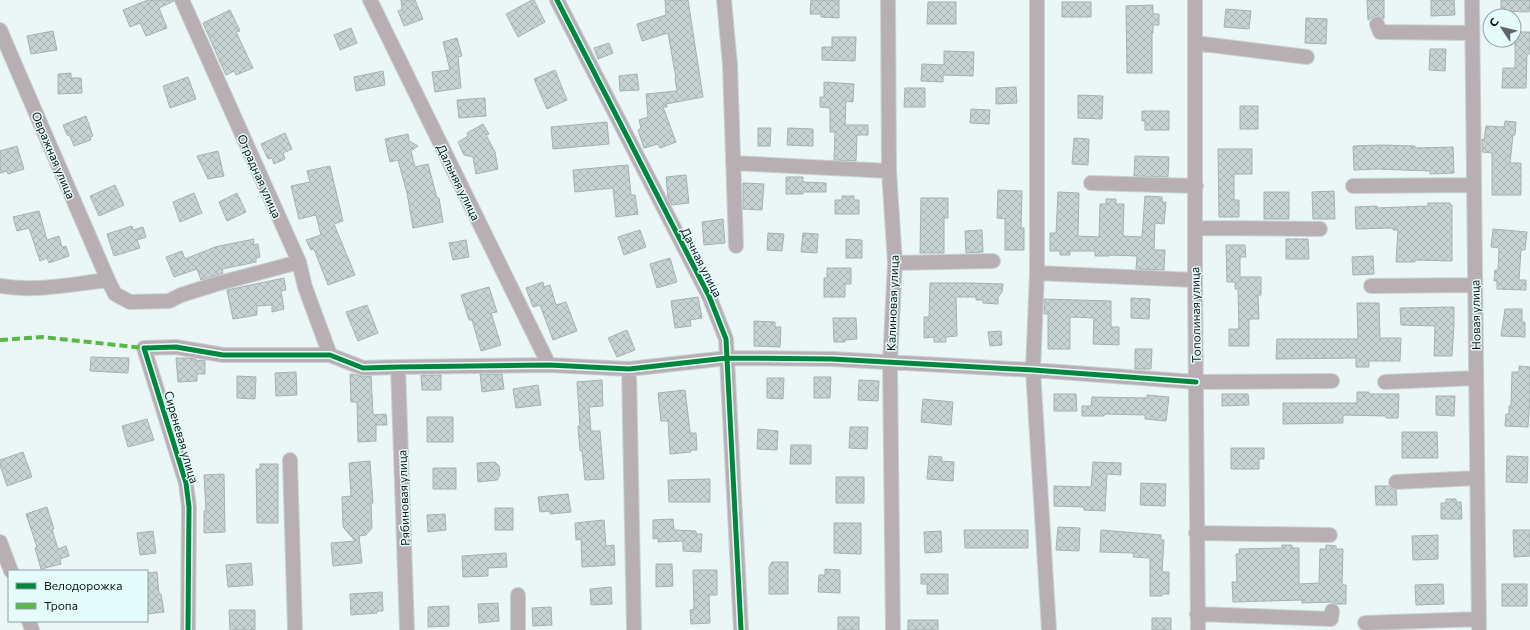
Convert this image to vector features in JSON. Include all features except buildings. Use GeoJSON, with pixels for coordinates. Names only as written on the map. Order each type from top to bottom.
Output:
{"type":"FeatureCollection","features":[{"type":"Feature","properties":{"kind":"street","name":"Отрадная улица"},"geometry":{"type":"LineString","coordinates":[[182,0],[299,262],[305,287],[330,355]]}},
{"type":"Feature","properties":{"kind":"street","name":"Дальняя улица"},"geometry":{"type":"LineString","coordinates":[[370,0],[549,365]]}},
{"type":"Feature","properties":{"kind":"street","name":"Дачная улица"},"geometry":{"type":"LineString","coordinates":[[557,0],[709,296],[726,339],[741,630]]}},
{"type":"Feature","properties":{"kind":"street"},"geometry":{"type":"LineString","coordinates":[[724,0],[730,65],[736,246]]}},
{"type":"Feature","properties":{"kind":"street","name":"Калиновая улица"},"geometry":{"type":"LineString","coordinates":[[888,0],[889,171],[895,263],[890,362],[893,630]]}},
{"type":"Feature","properties":{"kind":"street"},"geometry":{"type":"LineString","coordinates":[[1037,0],[1037,273],[1033,370],[1049,630]]}},
{"type":"Feature","properties":{"kind":"street","name":"Тополиная улица"},"geometry":{"type":"LineString","coordinates":[[1195,0],[1196,533],[1198,630]]}},
{"type":"Feature","properties":{"kind":"street","name":"Новая улица"},"geometry":{"type":"LineString","coordinates":[[1472,0],[1479,625]]}},
{"type":"Feature","properties":{"kind":"street"},"geometry":{"type":"LineString","coordinates":[[1377,24],[1380,32],[1472,33]]}},
{"type":"Feature","properties":{"kind":"street","name":"Овражная улица"},"geometry":{"type":"LineString","coordinates":[[0,30],[115,294],[130,302],[169,301],[181,295],[216,284],[299,262]]}},
{"type":"Feature","properties":{"kind":"street"},"geometry":{"type":"LineString","coordinates":[[1195,43],[1306,57]]}},
{"type":"Feature","properties":{"kind":"street"},"geometry":{"type":"LineString","coordinates":[[733,163],[889,171]]}},
{"type":"Feature","properties":{"kind":"street"},"geometry":{"type":"LineString","coordinates":[[1091,183],[1196,186]]}},
{"type":"Feature","properties":{"kind":"street"},"geometry":{"type":"LineString","coordinates":[[1353,186],[1474,185]]}},
{"type":"Feature","properties":{"kind":"street"},"geometry":{"type":"LineString","coordinates":[[1195,228],[1320,229]]}},
{"type":"Feature","properties":{"kind":"street"},"geometry":{"type":"LineString","coordinates":[[895,263],[993,261]]}},
{"type":"Feature","properties":{"kind":"street"},"geometry":{"type":"LineString","coordinates":[[1037,273],[1195,280]]}},
{"type":"Feature","properties":{"kind":"street"},"geometry":{"type":"LineString","coordinates":[[0,286],[17,289],[40,289],[108,280]]}},
{"type":"Feature","properties":{"kind":"street"},"geometry":{"type":"LineString","coordinates":[[1371,286],[1475,285]]}},
{"type":"Feature","properties":{"kind":"street","name":"Сиреневая улица"},"geometry":{"type":"LineString","coordinates":[[188,630],[189,507],[186,483],[144,348],[176,347],[223,355],[330,355]]}},
{"type":"Feature","properties":{"kind":"street"},"geometry":{"type":"LineString","coordinates":[[330,355],[363,368],[398,366],[549,365],[629,369],[727,358],[832,359],[1033,370],[1196,382],[1332,381]]}},
{"type":"Feature","properties":{"kind":"street","name":"Рябиновая улица"},"geometry":{"type":"LineString","coordinates":[[398,366],[407,630]]}},
{"type":"Feature","properties":{"kind":"street"},"geometry":{"type":"LineString","coordinates":[[629,369],[634,630]]}},
{"type":"Feature","properties":{"kind":"street"},"geometry":{"type":"LineString","coordinates":[[1384,382],[1476,378]]}},
{"type":"Feature","properties":{"kind":"street"},"geometry":{"type":"LineString","coordinates":[[290,460],[295,630]]}},
{"type":"Feature","properties":{"kind":"street"},"geometry":{"type":"LineString","coordinates":[[1396,482],[1477,478]]}},
{"type":"Feature","properties":{"kind":"street"},"geometry":{"type":"LineString","coordinates":[[1196,533],[1330,535]]}},
{"type":"Feature","properties":{"kind":"street"},"geometry":{"type":"LineString","coordinates":[[0,542],[10,570]]}},
{"type":"Feature","properties":{"kind":"street"},"geometry":{"type":"LineString","coordinates":[[518,595],[518,630]]}},
{"type":"Feature","properties":{"kind":"street"},"geometry":{"type":"LineString","coordinates":[[1197,614],[1330,620],[1332,612]]}},
{"type":"Feature","properties":{"kind":"street"},"geometry":{"type":"LineString","coordinates":[[1365,623],[1479,625]]}},
{"type":"Feature","properties":{"kind":"marked path"},"geometry":{"type":"LineString","coordinates":[[0,340],[42,337],[144,348]]}},
{"type":"Feature","properties":{"kind":"cycle path"},"geometry":{"type":"LineString","coordinates":[[557,0],[709,296],[726,339],[741,630]]}},
{"type":"Feature","properties":{"kind":"cycle path"},"geometry":{"type":"LineString","coordinates":[[188,630],[189,507],[186,483],[144,348],[176,347],[223,355],[330,355],[363,368],[549,365],[629,369],[727,358],[832,359],[1033,370],[1196,382]]}}]}
